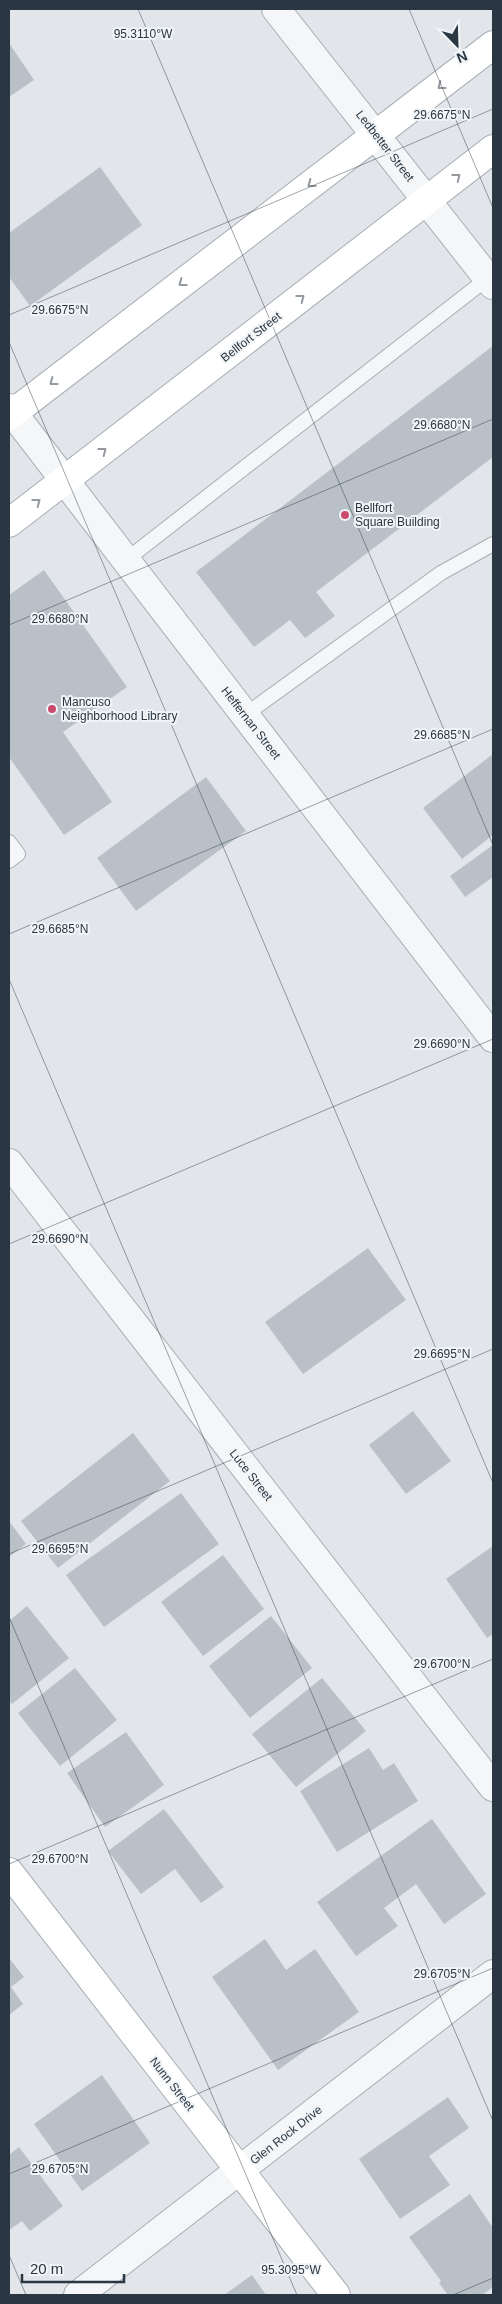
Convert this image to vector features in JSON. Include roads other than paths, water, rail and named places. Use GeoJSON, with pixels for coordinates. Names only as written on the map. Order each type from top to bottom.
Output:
{"type":"FeatureCollection","features":[{"type":"Feature","properties":{"kind":"main road"},"geometry":{"type":"LineString","coordinates":[[10,413],[493,45]]}},
{"type":"Feature","properties":{"kind":"main road","name":"Bellfort Street"},"geometry":{"type":"LineString","coordinates":[[9,523],[493,149]]}},
{"type":"Feature","properties":{"kind":"main road","name":"Nunn Street"},"geometry":{"type":"LineString","coordinates":[[9,1872],[336,2295]]}},
{"type":"Feature","properties":{"kind":"street","name":"Ledbetter Street"},"geometry":{"type":"LineString","coordinates":[[276,9],[491,281]]}},
{"type":"Feature","properties":{"kind":"street","name":"Heffernan Street"},"geometry":{"type":"LineString","coordinates":[[10,413],[126,560],[493,1038]]}},
{"type":"Feature","properties":{"kind":"street","name":"Luce Street"},"geometry":{"type":"LineString","coordinates":[[9,1163],[493,1787]]}},
{"type":"Feature","properties":{"kind":"street","name":"Glen Rock Drive"},"geometry":{"type":"LineString","coordinates":[[78,2295],[493,1974]]}},
{"type":"Feature","properties":{"kind":"lane"},"geometry":{"type":"LineString","coordinates":[[126,560],[491,281]]}},
{"type":"Feature","properties":{"kind":"lane"},"geometry":{"type":"LineString","coordinates":[[245,715],[441,573],[493,544]]}},
{"type":"Feature","properties":{"kind":"lane"},"geometry":{"type":"LineString","coordinates":[[9,842],[18,854],[9,861]]}},
{"type":"Feature","properties":{"kind":"place","name":"Bellfort Square Building"},"geometry":{"type":"Point","coordinates":[345,515]}},
{"type":"Feature","properties":{"kind":"place","name":"Mancuso Neighborhood Library"},"geometry":{"type":"Point","coordinates":[52,709]}}]}
